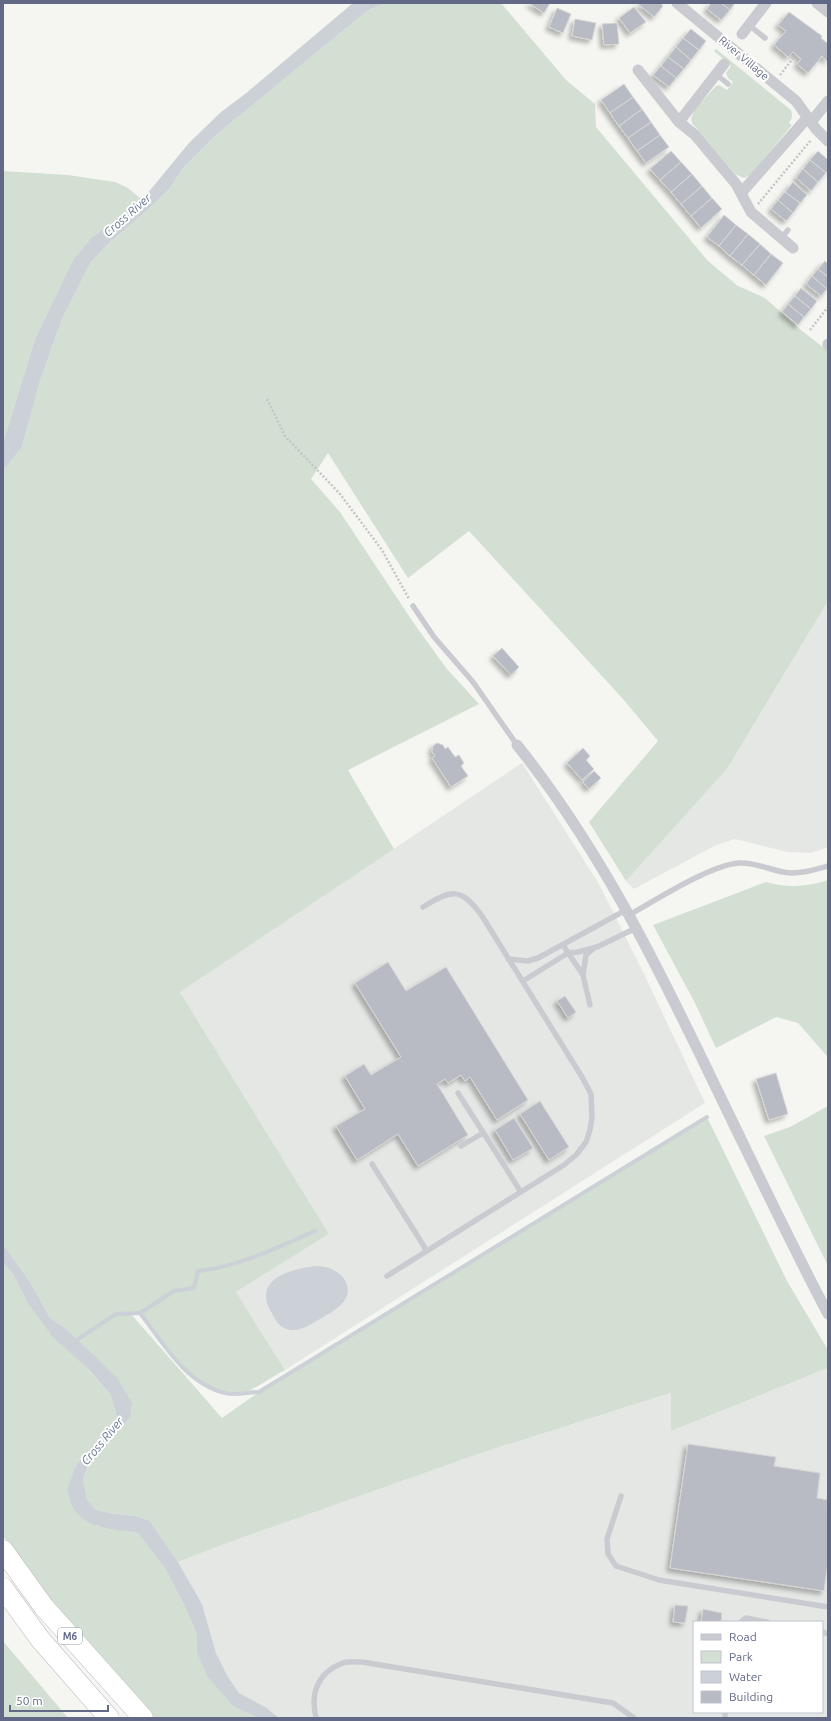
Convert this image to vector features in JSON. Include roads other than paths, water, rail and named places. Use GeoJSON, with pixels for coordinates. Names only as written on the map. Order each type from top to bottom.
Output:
{"type":"FeatureCollection","features":[{"type":"Feature","properties":{"kind":"highway","name":"M6"},"geometry":{"type":"LineString","coordinates":[[3,1550],[44,1607],[143,1718]]}},
{"type":"Feature","properties":{"kind":"highway","name":"M6"},"geometry":{"type":"LineString","coordinates":[[3,1588],[40,1639],[110,1718]]}},
{"type":"Feature","properties":{"kind":"street","name":"River Village"},"geometry":{"type":"LineString","coordinates":[[677,3],[796,101],[816,129],[828,141]]}},
{"type":"Feature","properties":{"kind":"street","name":"River Village"},"geometry":{"type":"LineString","coordinates":[[742,34],[766,3]]}},
{"type":"Feature","properties":{"kind":"street"},"geometry":{"type":"LineString","coordinates":[[817,3],[828,11]]}},
{"type":"Feature","properties":{"kind":"street","name":"River Village"},"geometry":{"type":"LineString","coordinates":[[679,122],[724,64]]}},
{"type":"Feature","properties":{"kind":"street"},"geometry":{"type":"LineString","coordinates":[[638,70],[659,91],[679,122],[698,139],[742,192],[751,212],[784,234],[793,248]]}},
{"type":"Feature","properties":{"kind":"street"},"geometry":{"type":"LineString","coordinates":[[742,192],[828,101]]}},
{"type":"Feature","properties":{"kind":"street"},"geometry":{"type":"LineString","coordinates":[[517,745],[545,779],[600,863],[628,912],[692,1036],[828,1314]]}},
{"type":"Feature","properties":{"kind":"lane"},"geometry":{"type":"LineString","coordinates":[[749,24],[765,38]]}},
{"type":"Feature","properties":{"kind":"lane"},"geometry":{"type":"LineString","coordinates":[[716,74],[728,84]]}},
{"type":"Feature","properties":{"kind":"lane"},"geometry":{"type":"LineString","coordinates":[[414,606],[434,637],[473,682],[517,745]]}},
{"type":"Feature","properties":{"kind":"lane"},"geometry":{"type":"LineString","coordinates":[[508,959],[528,961],[705,874],[725,866],[746,863],[792,873],[804,872],[828,866]]}},
{"type":"Feature","properties":{"kind":"lane"},"geometry":{"type":"LineString","coordinates":[[387,1276],[564,1165],[577,1154],[586,1142],[592,1117],[591,1094],[582,1077],[523,981],[471,901],[461,895],[451,893],[441,896],[423,907]]}},
{"type":"Feature","properties":{"kind":"lane"},"geometry":{"type":"LineString","coordinates":[[583,975],[586,955],[597,947],[636,928]]}},
{"type":"Feature","properties":{"kind":"lane"},"geometry":{"type":"LineString","coordinates":[[562,945],[583,975],[590,1005]]}},
{"type":"Feature","properties":{"kind":"lane"},"geometry":{"type":"LineString","coordinates":[[523,981],[568,953],[597,947]]}},
{"type":"Feature","properties":{"kind":"lane"},"geometry":{"type":"LineString","coordinates":[[458,1093],[521,1192]]}},
{"type":"Feature","properties":{"kind":"lane"},"geometry":{"type":"LineString","coordinates":[[461,1146],[483,1133]]}},
{"type":"Feature","properties":{"kind":"lane"},"geometry":{"type":"LineString","coordinates":[[372,1164],[427,1251]]}},
{"type":"Feature","properties":{"kind":"lane"},"geometry":{"type":"LineString","coordinates":[[621,1496],[607,1539],[608,1554],[616,1566],[659,1580],[828,1607]]}},
{"type":"Feature","properties":{"kind":"lane"},"geometry":{"type":"LineString","coordinates":[[742,1621],[746,1618],[762,1621]]}},
{"type":"Feature","properties":{"kind":"lane"},"geometry":{"type":"LineString","coordinates":[[316,1718],[315,1688],[326,1672],[344,1663],[362,1662],[613,1703],[634,1718]]}},
{"type":"Feature","properties":{"kind":"water","name":"Cross River"},"geometry":{"type":"Polygon","coordinates":[[[353,3],[384,3],[367,11],[216,135],[183,168],[170,188],[151,207],[110,242],[91,262],[62,319],[40,381],[22,447],[3,471],[3,443],[35,339],[73,260],[91,238],[142,200],[189,143],[221,112],[245,94],[353,3]]]}},
{"type":"Feature","properties":{"kind":"water","name":"Cross River"},"geometry":{"type":"Polygon","coordinates":[[[3,1246],[6,1248],[32,1285],[50,1318],[65,1328],[117,1378],[132,1403],[130,1418],[91,1458],[83,1479],[87,1499],[95,1509],[109,1513],[136,1516],[150,1521],[178,1562],[202,1604],[216,1653],[228,1677],[239,1693],[267,1708],[279,1718],[258,1718],[234,1707],[208,1677],[197,1653],[197,1635],[184,1605],[166,1570],[138,1533],[95,1525],[80,1516],[74,1509],[67,1488],[76,1465],[117,1417],[110,1394],[88,1369],[53,1337],[27,1302],[13,1274],[3,1264],[3,1246]]]}},
{"type":"Feature","properties":{"kind":"water"},"geometry":{"type":"Polygon","coordinates":[[[317,1266],[331,1269],[342,1276],[348,1289],[345,1300],[331,1313],[305,1328],[294,1330],[282,1327],[270,1310],[266,1299],[267,1290],[271,1283],[278,1277],[288,1272],[317,1266]]]}},
{"type":"Feature","properties":{"kind":"waterway"},"geometry":{"type":"LineString","coordinates":[[72,1343],[116,1314],[140,1313],[176,1361],[198,1381],[211,1388],[229,1394],[259,1392],[707,1117]]}},
{"type":"Feature","properties":{"kind":"waterway"},"geometry":{"type":"LineString","coordinates":[[140,1313],[174,1291],[194,1288],[198,1271],[213,1269],[243,1261],[315,1231]]}}]}
